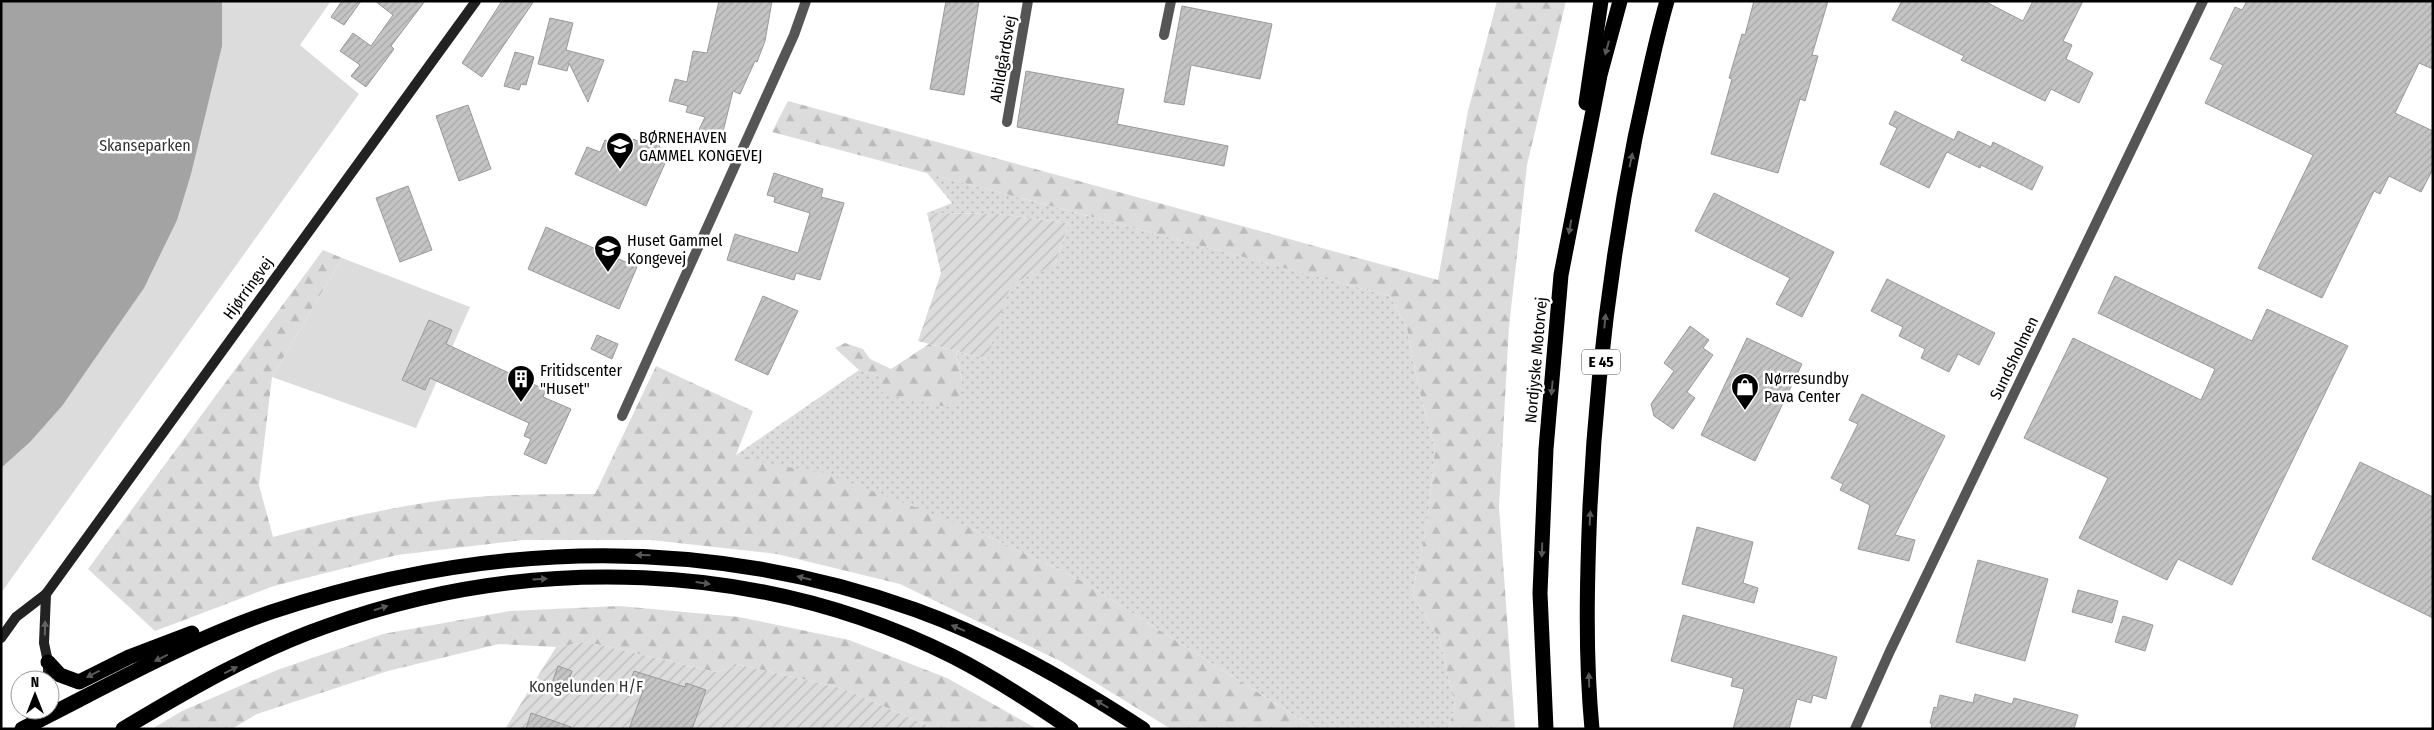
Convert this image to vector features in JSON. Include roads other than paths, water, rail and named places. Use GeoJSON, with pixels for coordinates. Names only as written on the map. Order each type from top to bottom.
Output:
{"type":"FeatureCollection","features":[{"type":"Feature","properties":{"kind":"highway"},"geometry":{"type":"LineString","coordinates":[[1578,179],[1588,74],[1601,1]]}},
{"type":"Feature","properties":{"kind":"highway","name":"Nordjyske Motorvej"},"geometry":{"type":"LineString","coordinates":[[1546,729],[1540,593],[1546,449],[1562,275],[1578,179],[1600,75],[1620,1]]}},
{"type":"Feature","properties":{"kind":"highway","name":"E 45"},"geometry":{"type":"LineString","coordinates":[[1592,729],[1586,602],[1593,438],[1607,307],[1626,183],[1648,77],[1667,1]]}},
{"type":"Feature","properties":{"kind":"highway"},"geometry":{"type":"LineString","coordinates":[[48,662],[60,675],[79,682],[129,657],[223,621],[270,612],[375,582],[443,568],[511,559],[580,554],[639,555],[717,562],[785,573],[833,585],[918,611],[981,637],[1043,668],[1143,729]]}},
{"type":"Feature","properties":{"kind":"highway"},"geometry":{"type":"LineString","coordinates":[[123,729],[187,691],[261,655],[325,626],[393,604],[490,585],[535,579],[607,576],[679,580],[750,590],[829,609],[888,629],[954,658],[1033,703],[1071,729]]}},
{"type":"Feature","properties":{"kind":"highway"},"geometry":{"type":"LineString","coordinates":[[60,711],[180,648],[270,612]]}},
{"type":"Feature","properties":{"kind":"highway"},"geometry":{"type":"LineString","coordinates":[[22,729],[43,720]]}},
{"type":"Feature","properties":{"kind":"main road","name":"Hjørringvej"},"geometry":{"type":"LineString","coordinates":[[1,638],[16,617],[46,594],[476,1]]}},
{"type":"Feature","properties":{"kind":"main road"},"geometry":{"type":"LineString","coordinates":[[46,594],[44,643],[48,670]]}},
{"type":"Feature","properties":{"kind":"street"},"geometry":{"type":"LineString","coordinates":[[622,416],[794,35],[806,1]]}},
{"type":"Feature","properties":{"kind":"street","name":"Abildgårdsvej"},"geometry":{"type":"LineString","coordinates":[[1007,122],[1028,1]]}},
{"type":"Feature","properties":{"kind":"street"},"geometry":{"type":"LineString","coordinates":[[1164,35],[1171,1]]}},
{"type":"Feature","properties":{"kind":"street","name":"Sundsholmen"},"geometry":{"type":"LineString","coordinates":[[1855,729],[1890,651],[2203,1]]}},
{"type":"Feature","properties":{"kind":"place","name":"BØRNEHAVEN GAMMEL KONGEVEJ"},"geometry":{"type":"Point","coordinates":[620,170]}},
{"type":"Feature","properties":{"kind":"place","name":"Huset Gammel Kongevej"},"geometry":{"type":"Point","coordinates":[608,273]}},
{"type":"Feature","properties":{"kind":"place","name":"Fritidscenter \"Huset\""},"geometry":{"type":"Point","coordinates":[521,403]}},
{"type":"Feature","properties":{"kind":"place","name":"Nørresundby Pava Center"},"geometry":{"type":"Point","coordinates":[1745,411]}},
{"type":"Feature","properties":{"kind":"park label","name":"Skanseparken"},"geometry":{"type":"Point","coordinates":[145,145]}},
{"type":"Feature","properties":{"kind":"park label","name":"Kongelunden H/F"},"geometry":{"type":"Point","coordinates":[586,686]}}]}
